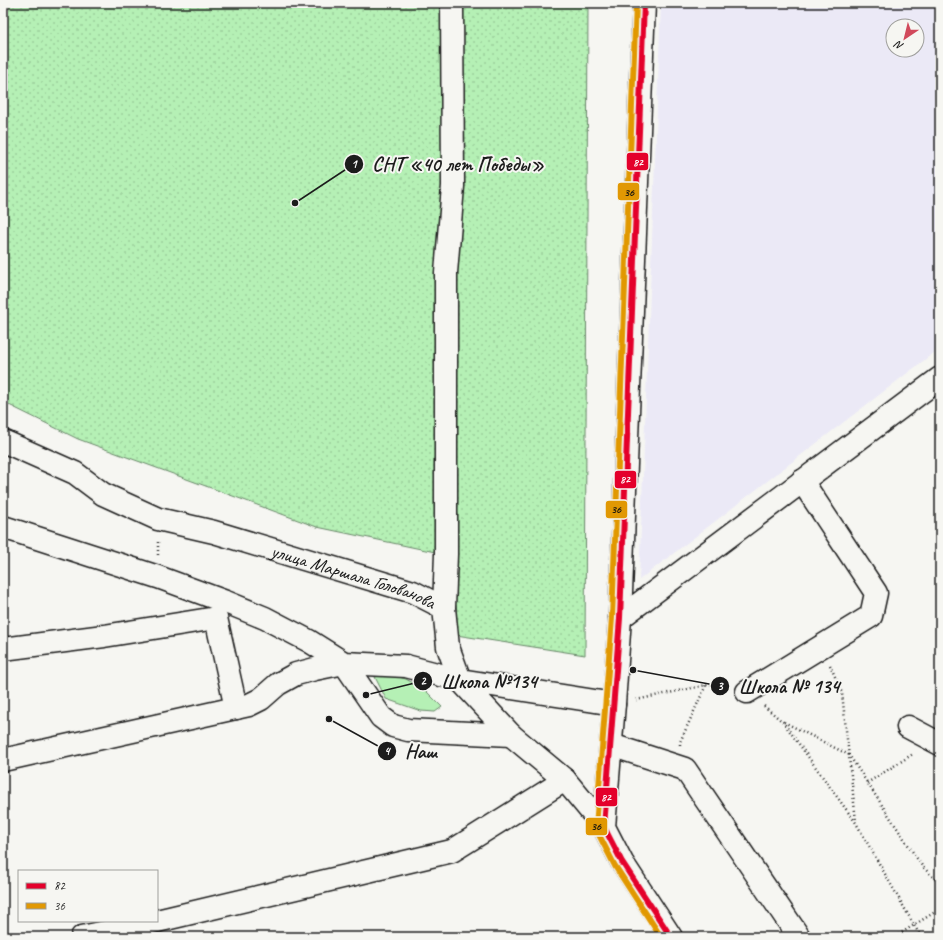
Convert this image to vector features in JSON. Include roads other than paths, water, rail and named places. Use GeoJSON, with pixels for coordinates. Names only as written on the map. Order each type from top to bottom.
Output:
{"type":"FeatureCollection","features":[{"type":"Feature","properties":{"kind":"street"},"geometry":{"type":"LineString","coordinates":[[444,608],[446,554],[446,273],[453,186],[452,3]]}},
{"type":"Feature","properties":{"kind":"street"},"geometry":{"type":"LineString","coordinates":[[604,827],[620,618],[644,3]]}},
{"type":"Feature","properties":{"kind":"street"},"geometry":{"type":"LineString","coordinates":[[620,618],[940,378]]}},
{"type":"Feature","properties":{"kind":"street","name":"улица Маршала Голованова"},"geometry":{"type":"LineString","coordinates":[[3,441],[76,473],[103,494],[158,519],[214,532],[413,592],[444,608],[448,647],[460,680],[511,735],[565,780],[604,827],[622,862],[668,936]]}},
{"type":"Feature","properties":{"kind":"street"},"geometry":{"type":"LineString","coordinates":[[747,692],[870,616],[876,593],[802,481]]}},
{"type":"Feature","properties":{"kind":"street"},"geometry":{"type":"LineString","coordinates":[[3,527],[158,577],[265,618],[308,641],[344,663],[381,717],[393,726],[408,730],[511,735]]}},
{"type":"Feature","properties":{"kind":"street"},"geometry":{"type":"LineString","coordinates":[[3,649],[104,636],[216,618],[236,708]]}},
{"type":"Feature","properties":{"kind":"street"},"geometry":{"type":"LineString","coordinates":[[3,760],[249,705],[261,699],[278,684],[296,674],[344,663],[406,666],[460,680],[614,704]]}},
{"type":"Feature","properties":{"kind":"street"},"geometry":{"type":"LineString","coordinates":[[908,727],[940,744]]}},
{"type":"Feature","properties":{"kind":"street"},"geometry":{"type":"LineString","coordinates":[[611,745],[685,770],[799,937]]}},
{"type":"Feature","properties":{"kind":"street"},"geometry":{"type":"LineString","coordinates":[[158,921],[452,850],[565,780]]}},
{"type":"Feature","properties":{"kind":"street"},"geometry":{"type":"LineString","coordinates":[[82,937],[135,932],[155,922]]}},
{"type":"Feature","properties":{"kind":"place","name":"СНТ «40 лет Победы»"},"geometry":{"type":"Point","coordinates":[295,203]}},
{"type":"Feature","properties":{"kind":"place","name":"Школа № 134"},"geometry":{"type":"Point","coordinates":[633,670]}},
{"type":"Feature","properties":{"kind":"place","name":"Школа №134"},"geometry":{"type":"Point","coordinates":[366,695]}},
{"type":"Feature","properties":{"kind":"place","name":"Наш"},"geometry":{"type":"Point","coordinates":[329,719]}}]}
